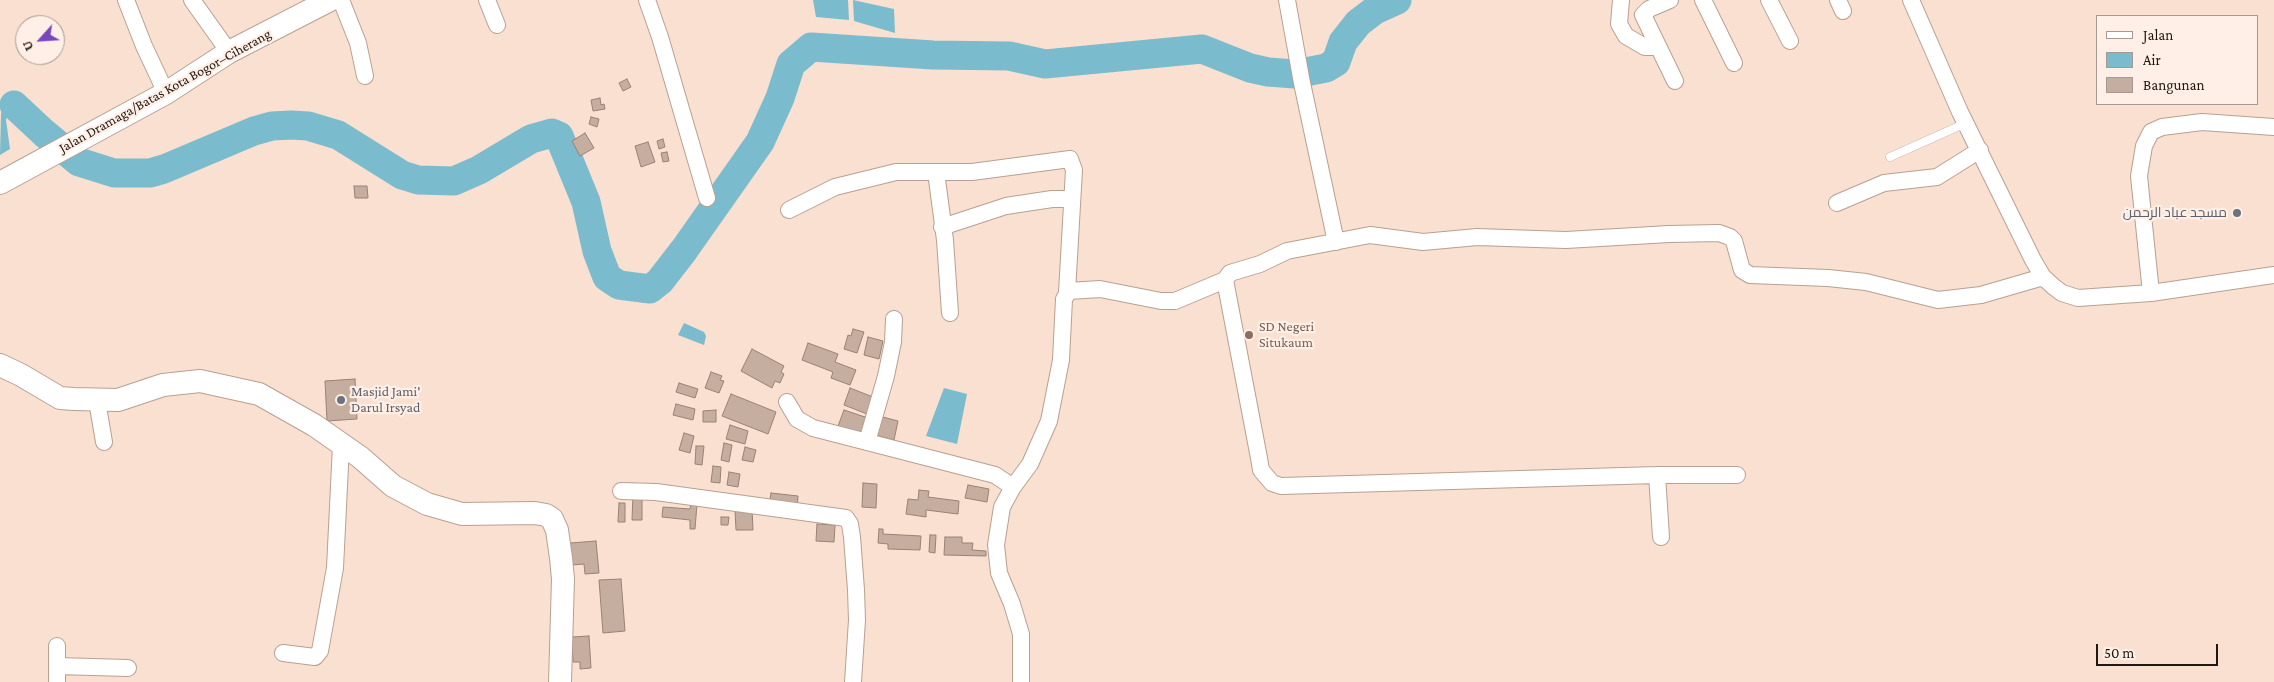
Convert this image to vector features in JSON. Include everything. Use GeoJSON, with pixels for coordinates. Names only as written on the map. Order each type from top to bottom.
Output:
{"type":"FeatureCollection","features":[{"type":"Feature","properties":{"kind":"street"},"geometry":{"type":"LineString","coordinates":[[126,0],[144,46],[166,93]]}},
{"type":"Feature","properties":{"kind":"street"},"geometry":{"type":"LineString","coordinates":[[192,0],[229,52]]}},
{"type":"Feature","properties":{"kind":"street","name":"Jalan Dramaga/Batas Kota Bogor–Ciherang"},"geometry":{"type":"LineString","coordinates":[[0,183],[166,93],[229,52],[330,0]]}},
{"type":"Feature","properties":{"kind":"street"},"geometry":{"type":"LineString","coordinates":[[341,0],[358,43],[365,76]]}},
{"type":"Feature","properties":{"kind":"street"},"geometry":{"type":"LineString","coordinates":[[487,0],[497,25]]}},
{"type":"Feature","properties":{"kind":"street"},"geometry":{"type":"LineString","coordinates":[[647,0],[657,27],[707,198]]}},
{"type":"Feature","properties":{"kind":"street"},"geometry":{"type":"LineString","coordinates":[[1287,0],[1302,83],[1336,242]]}},
{"type":"Feature","properties":{"kind":"street"},"geometry":{"type":"LineString","coordinates":[[1621,0],[1619,24],[1626,36],[1645,47],[1658,47]]}},
{"type":"Feature","properties":{"kind":"street"},"geometry":{"type":"LineString","coordinates":[[1619,24],[1644,15],[1649,9],[1670,0]]}},
{"type":"Feature","properties":{"kind":"street"},"geometry":{"type":"LineString","coordinates":[[1703,0],[1734,63]]}},
{"type":"Feature","properties":{"kind":"street"},"geometry":{"type":"LineString","coordinates":[[1769,0],[1790,41]]}},
{"type":"Feature","properties":{"kind":"street"},"geometry":{"type":"LineString","coordinates":[[1911,0],[1966,123],[2043,277],[2062,292],[2078,298],[2151,293],[2274,275]]}},
{"type":"Feature","properties":{"kind":"street"},"geometry":{"type":"LineString","coordinates":[[1644,15],[1675,81]]}},
{"type":"Feature","properties":{"kind":"street"},"geometry":{"type":"LineString","coordinates":[[2151,293],[2139,176],[2144,146],[2151,132],[2162,127],[2202,122],[2274,128]]}},
{"type":"Feature","properties":{"kind":"street"},"geometry":{"type":"LineString","coordinates":[[1837,203],[1884,183],[1937,177],[1980,150]]}},
{"type":"Feature","properties":{"kind":"street"},"geometry":{"type":"LineString","coordinates":[[789,210],[835,187],[885,174],[906,171],[992,170],[1056,159],[1070,159],[1074,170],[1061,360],[1049,421],[1033,458],[1012,488],[1002,507],[996,552],[999,573],[1012,604],[1020,634],[1021,682]]}},
{"type":"Feature","properties":{"kind":"street"},"geometry":{"type":"LineString","coordinates":[[936,172],[950,313]]}},
{"type":"Feature","properties":{"kind":"street"},"geometry":{"type":"LineString","coordinates":[[942,227],[1006,206],[1052,199],[1072,199]]}},
{"type":"Feature","properties":{"kind":"street"},"geometry":{"type":"LineString","coordinates":[[1067,292],[1080,289],[1100,289],[1169,302],[1225,280],[1230,273],[1260,264],[1288,251],[1370,235],[1423,242],[1477,237],[1542,240],[1610,239],[1708,232],[1730,237],[1736,245],[1742,270],[1758,276],[1853,280],[1876,283],[1938,300],[1981,296],[2043,277]]}},
{"type":"Feature","properties":{"kind":"street"},"geometry":{"type":"LineString","coordinates":[[1225,280],[1258,458],[1262,470],[1272,483],[1281,486],[1657,475],[1737,475]]}},
{"type":"Feature","properties":{"kind":"street"},"geometry":{"type":"LineString","coordinates":[[867,442],[888,368],[893,342],[894,318]]}},
{"type":"Feature","properties":{"kind":"street"},"geometry":{"type":"LineString","coordinates":[[0,366],[21,375],[60,398],[97,401],[118,400],[163,385],[183,382],[220,384],[259,394],[314,425],[340,445],[360,457],[393,486],[411,497],[441,510],[469,514],[535,513],[552,519],[560,546],[563,579],[560,682]]}},
{"type":"Feature","properties":{"kind":"street"},"geometry":{"type":"LineString","coordinates":[[97,401],[104,442]]}},
{"type":"Feature","properties":{"kind":"street"},"geometry":{"type":"LineString","coordinates":[[787,402],[797,419],[813,428],[995,474],[1012,488]]}},
{"type":"Feature","properties":{"kind":"street"},"geometry":{"type":"LineString","coordinates":[[283,653],[315,657],[320,650],[335,568],[340,445]]}},
{"type":"Feature","properties":{"kind":"street"},"geometry":{"type":"LineString","coordinates":[[1657,475],[1661,537]]}},
{"type":"Feature","properties":{"kind":"street"},"geometry":{"type":"LineString","coordinates":[[621,491],[656,492],[846,518],[850,524],[852,538],[856,590],[857,620],[853,682]]}},
{"type":"Feature","properties":{"kind":"street"},"geometry":{"type":"LineString","coordinates":[[57,646],[57,674],[128,668]]}},
{"type":"Feature","properties":{"kind":"lane"},"geometry":{"type":"LineString","coordinates":[[1890,157],[1966,123]]}},
{"type":"Feature","properties":{"kind":"water"},"geometry":{"type":"Polygon","coordinates":[[[813,0],[848,0],[849,20],[816,17],[813,0]]]}},
{"type":"Feature","properties":{"kind":"water"},"geometry":{"type":"Polygon","coordinates":[[[853,0],[894,9],[895,33],[854,21],[853,0]]]}},
{"type":"Feature","properties":{"kind":"water"},"geometry":{"type":"Polygon","coordinates":[[[17,92],[18,101],[9,111],[6,120],[10,149],[0,155],[1,114],[10,94],[17,92]]]}},
{"type":"Feature","properties":{"kind":"water"},"geometry":{"type":"Polygon","coordinates":[[[684,323],[704,332],[706,336],[704,345],[678,335],[684,323]]]}},
{"type":"Feature","properties":{"kind":"water"},"geometry":{"type":"Polygon","coordinates":[[[944,388],[967,394],[957,444],[926,436],[944,388]]]}},
{"type":"Feature","properties":{"kind":"building"},"geometry":{"type":"Polygon","coordinates":[[[627,79],[631,87],[623,91],[619,83],[627,79]]]}},
{"type":"Feature","properties":{"kind":"building"},"geometry":{"type":"Polygon","coordinates":[[[600,98],[601,105],[604,104],[605,109],[593,111],[591,100],[600,98]]]}},
{"type":"Feature","properties":{"kind":"building"},"geometry":{"type":"Polygon","coordinates":[[[591,117],[599,119],[597,127],[589,124],[591,117]]]}},
{"type":"Feature","properties":{"kind":"building"},"geometry":{"type":"Polygon","coordinates":[[[585,133],[594,148],[580,156],[572,141],[585,133]]]}},
{"type":"Feature","properties":{"kind":"building"},"geometry":{"type":"Polygon","coordinates":[[[663,139],[665,147],[659,149],[657,141],[663,139]]]}},
{"type":"Feature","properties":{"kind":"building"},"geometry":{"type":"Polygon","coordinates":[[[648,142],[655,162],[641,167],[635,146],[648,142]]]}},
{"type":"Feature","properties":{"kind":"building"},"geometry":{"type":"Polygon","coordinates":[[[667,152],[669,161],[663,162],[661,153],[667,152]]]}},
{"type":"Feature","properties":{"kind":"building"},"geometry":{"type":"Polygon","coordinates":[[[354,186],[367,186],[368,198],[355,198],[354,186]]]}},
{"type":"Feature","properties":{"kind":"building"},"geometry":{"type":"Polygon","coordinates":[[[853,329],[864,332],[857,353],[844,349],[848,335],[851,336],[853,329]]]}},
{"type":"Feature","properties":{"kind":"building"},"geometry":{"type":"Polygon","coordinates":[[[868,337],[883,341],[879,359],[864,355],[868,337]]]}},
{"type":"Feature","properties":{"kind":"building"},"geometry":{"type":"Polygon","coordinates":[[[808,343],[838,354],[835,362],[856,370],[850,385],[831,378],[833,372],[802,360],[808,343]]]}},
{"type":"Feature","properties":{"kind":"building"},"geometry":{"type":"Polygon","coordinates":[[[752,349],[784,366],[781,372],[784,374],[780,383],[775,381],[772,388],[741,371],[752,349]]]}},
{"type":"Feature","properties":{"kind":"building"},"geometry":{"type":"Polygon","coordinates":[[[711,372],[722,376],[720,380],[724,381],[719,393],[705,388],[711,372]]]}},
{"type":"Feature","properties":{"kind":"building","name":"Masjid Jami' Darul Irsyad"},"geometry":{"type":"Polygon","coordinates":[[[355,379],[357,419],[327,421],[325,381],[355,379]]]}},
{"type":"Feature","properties":{"kind":"building"},"geometry":{"type":"Polygon","coordinates":[[[679,383],[698,389],[695,398],[676,392],[679,383]]]}},
{"type":"Feature","properties":{"kind":"building"},"geometry":{"type":"Polygon","coordinates":[[[850,388],[873,397],[867,414],[844,405],[850,388]]]}},
{"type":"Feature","properties":{"kind":"building"},"geometry":{"type":"Polygon","coordinates":[[[731,394],[776,412],[768,434],[722,416],[731,394]]]}},
{"type":"Feature","properties":{"kind":"building"},"geometry":{"type":"Polygon","coordinates":[[[676,404],[695,409],[693,420],[673,415],[676,404]]]}},
{"type":"Feature","properties":{"kind":"building"},"geometry":{"type":"Polygon","coordinates":[[[716,410],[716,422],[703,422],[703,411],[716,410]]]}},
{"type":"Feature","properties":{"kind":"building"},"geometry":{"type":"Polygon","coordinates":[[[844,410],[868,418],[862,435],[838,426],[844,410]]]}},
{"type":"Feature","properties":{"kind":"building"},"geometry":{"type":"Polygon","coordinates":[[[879,416],[898,421],[894,440],[875,435],[879,416]]]}},
{"type":"Feature","properties":{"kind":"building"},"geometry":{"type":"Polygon","coordinates":[[[730,425],[748,431],[745,444],[726,439],[730,425]]]}},
{"type":"Feature","properties":{"kind":"building"},"geometry":{"type":"Polygon","coordinates":[[[684,433],[694,436],[690,453],[679,450],[684,433]]]}},
{"type":"Feature","properties":{"kind":"building"},"geometry":{"type":"Polygon","coordinates":[[[724,443],[732,445],[729,462],[721,460],[724,443]]]}},
{"type":"Feature","properties":{"kind":"building"},"geometry":{"type":"Polygon","coordinates":[[[696,446],[704,446],[702,465],[695,464],[696,446]]]}},
{"type":"Feature","properties":{"kind":"building"},"geometry":{"type":"Polygon","coordinates":[[[745,447],[756,450],[753,462],[742,460],[745,447]]]}},
{"type":"Feature","properties":{"kind":"building"},"geometry":{"type":"Polygon","coordinates":[[[713,466],[721,467],[720,483],[711,482],[713,466]]]}},
{"type":"Feature","properties":{"kind":"building"},"geometry":{"type":"Polygon","coordinates":[[[729,472],[740,474],[738,487],[727,485],[729,472]]]}},
{"type":"Feature","properties":{"kind":"building"},"geometry":{"type":"Polygon","coordinates":[[[863,483],[877,484],[876,508],[862,507],[863,483]]]}},
{"type":"Feature","properties":{"kind":"building"},"geometry":{"type":"Polygon","coordinates":[[[968,485],[989,489],[987,502],[965,498],[968,485]]]}},
{"type":"Feature","properties":{"kind":"building"},"geometry":{"type":"Polygon","coordinates":[[[919,490],[929,491],[928,497],[959,501],[958,514],[926,510],[926,517],[906,514],[908,499],[918,500],[919,490]]]}},
{"type":"Feature","properties":{"kind":"building"},"geometry":{"type":"Polygon","coordinates":[[[771,493],[798,496],[797,508],[769,505],[771,493]]]}},
{"type":"Feature","properties":{"kind":"building"},"geometry":{"type":"Polygon","coordinates":[[[633,495],[642,496],[642,520],[632,520],[633,495]]]}},
{"type":"Feature","properties":{"kind":"building"},"geometry":{"type":"Polygon","coordinates":[[[619,503],[625,503],[625,522],[618,522],[619,503]]]}},
{"type":"Feature","properties":{"kind":"building"},"geometry":{"type":"Polygon","coordinates":[[[691,503],[697,504],[695,529],[690,529],[690,520],[662,517],[663,507],[690,509],[691,503]]]}},
{"type":"Feature","properties":{"kind":"building"},"geometry":{"type":"Polygon","coordinates":[[[752,509],[753,530],[736,530],[735,510],[752,509]]]}},
{"type":"Feature","properties":{"kind":"building"},"geometry":{"type":"Polygon","coordinates":[[[721,517],[729,517],[728,525],[721,525],[721,517]]]}},
{"type":"Feature","properties":{"kind":"building"},"geometry":{"type":"Polygon","coordinates":[[[817,524],[835,525],[834,542],[816,541],[817,524]]]}},
{"type":"Feature","properties":{"kind":"building"},"geometry":{"type":"Polygon","coordinates":[[[879,529],[883,529],[883,534],[921,536],[920,550],[888,549],[888,544],[878,543],[879,529]]]}},
{"type":"Feature","properties":{"kind":"building"},"geometry":{"type":"Polygon","coordinates":[[[930,535],[936,535],[935,553],[929,552],[930,535]]]}},
{"type":"Feature","properties":{"kind":"building"},"geometry":{"type":"Polygon","coordinates":[[[945,537],[962,537],[962,543],[973,543],[972,550],[986,551],[986,556],[944,555],[945,537]]]}},
{"type":"Feature","properties":{"kind":"building"},"geometry":{"type":"Polygon","coordinates":[[[596,541],[599,573],[585,574],[584,564],[572,565],[570,543],[596,541]]]}},
{"type":"Feature","properties":{"kind":"building"},"geometry":{"type":"Polygon","coordinates":[[[621,579],[625,631],[603,633],[599,580],[621,579]]]}},
{"type":"Feature","properties":{"kind":"building"},"geometry":{"type":"Polygon","coordinates":[[[589,636],[591,668],[580,669],[580,662],[573,662],[572,637],[589,636]]]}},
{"type":"Feature","properties":{"kind":"waterway"},"geometry":{"type":"LineString","coordinates":[[14,105],[79,162],[114,173],[150,173],[164,169],[254,131],[272,126],[291,125],[308,126],[338,135],[402,175],[418,180],[454,181],[479,170],[531,139],[552,133],[559,136],[586,202],[597,251],[607,277],[619,285],[650,289],[660,281],[684,250],[760,142],[780,98],[791,64],[811,47],[933,55],[1009,56],[1045,64],[1202,49],[1250,68],[1268,72],[1295,74],[1326,68],[1336,62],[1343,42],[1358,23],[1375,10],[1397,0]]}},
{"type":"Feature","properties":{"kind":"place","name":"مسجد عباد الرحمن"},"geometry":{"type":"Point","coordinates":[2237,213]}},
{"type":"Feature","properties":{"kind":"place","name":"SD Negeri Situkaum"},"geometry":{"type":"Point","coordinates":[1249,335]}},
{"type":"Feature","properties":{"kind":"place","name":"Masjid Jami' Darul Irsyad"},"geometry":{"type":"Point","coordinates":[341,400]}}]}
